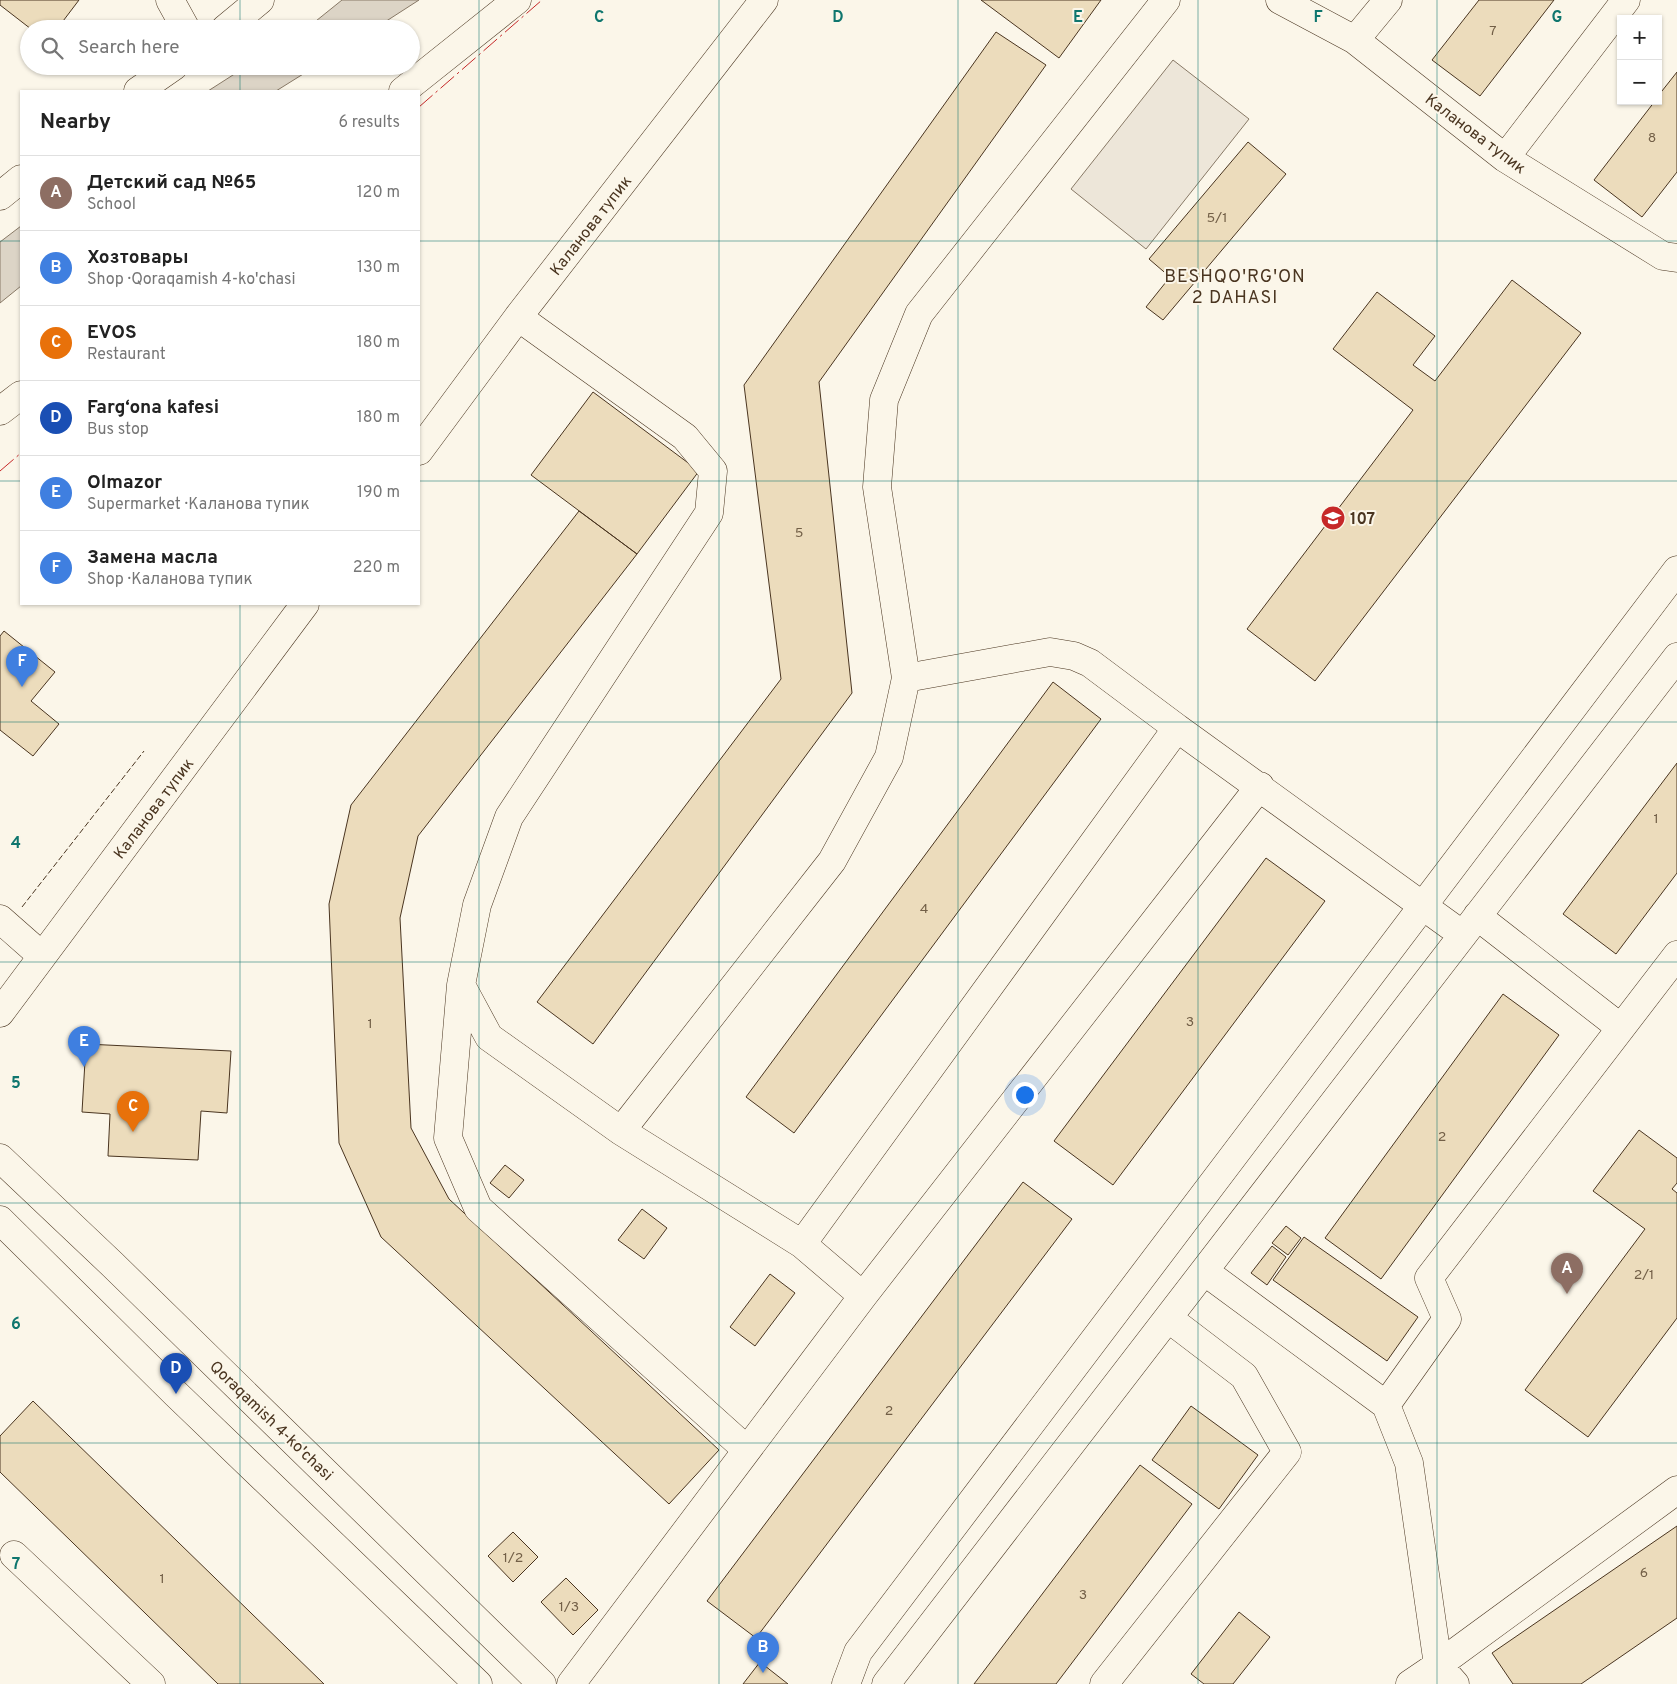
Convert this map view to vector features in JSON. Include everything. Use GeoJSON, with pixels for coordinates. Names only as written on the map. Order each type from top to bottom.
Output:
{"type":"FeatureCollection","features":[{"type":"Feature","properties":{"kind":"street"},"geometry":{"type":"LineString","coordinates":[[170,0],[181,20]]}},
{"type":"Feature","properties":{"kind":"street"},"geometry":{"type":"LineString","coordinates":[[236,20],[260,0]]}},
{"type":"Feature","properties":{"kind":"street"},"geometry":{"type":"LineString","coordinates":[[404,90],[517,0]]}},
{"type":"Feature","properties":{"kind":"street","name":"Каланова тупик"},"geometry":{"type":"LineString","coordinates":[[420,450],[518,317],[764,0]]}},
{"type":"Feature","properties":{"kind":"street"},"geometry":{"type":"LineString","coordinates":[[620,1131],[832,861],[889,757],[906,678],[877,487],[884,400],[919,314],[1166,0]]}},
{"type":"Feature","properties":{"kind":"street","name":"Каланова тупик"},"geometry":{"type":"LineString","coordinates":[[1280,0],[1355,40],[1505,158],[1663,256],[1677,258]]}},
{"type":"Feature","properties":{"kind":"street"},"geometry":{"type":"LineString","coordinates":[[1355,40],[1388,0]]}},
{"type":"Feature","properties":{"kind":"street"},"geometry":{"type":"LineString","coordinates":[[1505,158],[1626,0]]}},
{"type":"Feature","properties":{"kind":"street"},"geometry":{"type":"LineString","coordinates":[[139,90],[161,75]]}},
{"type":"Feature","properties":{"kind":"street"},"geometry":{"type":"LineString","coordinates":[[0,196],[20,181]]}},
{"type":"Feature","properties":{"kind":"street"},"geometry":{"type":"LineString","coordinates":[[518,317],[685,437],[713,471],[709,513],[509,817],[477,905],[461,985],[448,1138],[478,1208],[747,1450]]}},
{"type":"Feature","properties":{"kind":"street"},"geometry":{"type":"LineString","coordinates":[[0,411],[20,396]]}},
{"type":"Feature","properties":{"kind":"street"},"geometry":{"type":"LineString","coordinates":[[846,1684],[858,1652],[1677,570]]}},
{"type":"Feature","properties":{"kind":"street","name":"Каланова тупик"},"geometry":{"type":"LineString","coordinates":[[0,1013],[304,605]]}},
{"type":"Feature","properties":{"kind":"street"},"geometry":{"type":"LineString","coordinates":[[906,678],[1050,652],[1074,656],[1090,663],[1423,906],[1470,926],[1621,1028]]}},
{"type":"Feature","properties":{"kind":"street"},"geometry":{"type":"LineString","coordinates":[[889,1683],[1677,657]]}},
{"type":"Feature","properties":{"kind":"street"},"geometry":{"type":"LineString","coordinates":[[802,1244],[1177,728]]}},
{"type":"Feature","properties":{"kind":"street"},"geometry":{"type":"LineString","coordinates":[[572,1684],[863,1296],[1260,786]]}},
{"type":"Feature","properties":{"kind":"street"},"geometry":{"type":"LineString","coordinates":[[0,919],[42,956]]}},
{"type":"Feature","properties":{"kind":"street"},"geometry":{"type":"LineString","coordinates":[[1386,1405],[1447,1319],[1430,1278],[1677,955]]}},
{"type":"Feature","properties":{"kind":"street"},"geometry":{"type":"LineString","coordinates":[[461,985],[489,1037],[620,1131],[802,1244],[863,1296]]}},
{"type":"Feature","properties":{"kind":"street","name":"Qoraqamish 4-ko'chasi"},"geometry":{"type":"LineString","coordinates":[[0,1158],[113,1265],[542,1684]]}},
{"type":"Feature","properties":{"kind":"street"},"geometry":{"type":"LineString","coordinates":[[0,1220],[176,1394],[478,1684]]}},
{"type":"Feature","properties":{"kind":"street"},"geometry":{"type":"LineString","coordinates":[[1204,1271],[1386,1405],[1409,1463],[1447,1674]]}},
{"type":"Feature","properties":{"kind":"street"},"geometry":{"type":"LineString","coordinates":[[1104,1684],[1287,1452],[1244,1376],[1168,1318]]}},
{"type":"Feature","properties":{"kind":"street"},"geometry":{"type":"LineString","coordinates":[[1410,1684],[1447,1674],[1677,1490]]}},
{"type":"Feature","properties":{"kind":"street"},"geometry":{"type":"LineString","coordinates":[[5,1557],[151,1684]]}},
{"type":"Feature","properties":{"kind":"shaded area"},"geometry":{"type":"Polygon","coordinates":[[[342,0],[419,0],[388,20],[317,20],[342,0]]]}},
{"type":"Feature","properties":{"kind":"shaded area"},"geometry":{"type":"Polygon","coordinates":[[[1173,60],[1249,119],[1146,249],[1071,189],[1173,60]]]}},
{"type":"Feature","properties":{"kind":"shaded area"},"geometry":{"type":"Polygon","coordinates":[[[233,75],[302,75],[278,90],[210,90],[233,75]]]}},
{"type":"Feature","properties":{"kind":"shaded area"},"geometry":{"type":"Polygon","coordinates":[[[20,227],[20,287],[0,303],[0,242],[20,227]]]}},
{"type":"Feature","properties":{"kind":"building"},"geometry":{"type":"Polygon","coordinates":[[[0,0],[79,0],[64,20],[20,20],[0,5],[0,0]]]}},
{"type":"Feature","properties":{"kind":"building"},"geometry":{"type":"Polygon","coordinates":[[[981,0],[1101,0],[1059,58],[981,0]]]}},
{"type":"Feature","properties":{"kind":"building"},"geometry":{"type":"Polygon","coordinates":[[[1479,0],[1554,0],[1480,96],[1432,60],[1479,0]]]}},
{"type":"Feature","properties":{"kind":"building"},"geometry":{"type":"Polygon","coordinates":[[[996,32],[1046,65],[819,382],[852,693],[593,1044],[537,1002],[781,679],[744,385],[996,32]]]}},
{"type":"Feature","properties":{"kind":"building"},"geometry":{"type":"Polygon","coordinates":[[[1677,72],[1677,172],[1642,217],[1594,180],[1652,105],[1662,105],[1662,91],[1677,72]]]}},
{"type":"Feature","properties":{"kind":"building"},"geometry":{"type":"Polygon","coordinates":[[[1248,142],[1286,174],[1163,320],[1146,307],[1170,277],[1149,259],[1248,142]]]}},
{"type":"Feature","properties":{"kind":"building"},"geometry":{"type":"Polygon","coordinates":[[[1512,280],[1581,333],[1315,681],[1247,629],[1413,410],[1333,349],[1377,292],[1435,336],[1413,365],[1435,381],[1512,280]]]}},
{"type":"Feature","properties":{"kind":"building"},"geometry":{"type":"Polygon","coordinates":[[[593,392],[699,471],[637,554],[531,475],[593,392]]]}},
{"type":"Feature","properties":{"kind":"building"},"geometry":{"type":"Polygon","coordinates":[[[579,511],[637,554],[418,836],[400,918],[411,1128],[449,1199],[719,1450],[669,1504],[381,1237],[339,1143],[329,904],[351,805],[579,511]]]}},
{"type":"Feature","properties":{"kind":"building"},"geometry":{"type":"Polygon","coordinates":[[[4,631],[55,672],[31,701],[59,724],[33,756],[0,730],[0,636],[4,631]]]}},
{"type":"Feature","properties":{"kind":"building"},"geometry":{"type":"Polygon","coordinates":[[[1053,682],[1101,719],[794,1133],[746,1097],[1053,682]]]}},
{"type":"Feature","properties":{"kind":"building"},"geometry":{"type":"Polygon","coordinates":[[[1677,763],[1677,873],[1616,954],[1563,914],[1677,763]]]}},
{"type":"Feature","properties":{"kind":"building"},"geometry":{"type":"Polygon","coordinates":[[[1266,858],[1325,901],[1113,1185],[1054,1141],[1266,858]]]}},
{"type":"Feature","properties":{"kind":"building"},"geometry":{"type":"Polygon","coordinates":[[[1503,994],[1559,1035],[1381,1279],[1325,1238],[1503,994]]]}},
{"type":"Feature","properties":{"kind":"building"},"geometry":{"type":"Polygon","coordinates":[[[86,1044],[231,1051],[227,1113],[201,1111],[198,1160],[108,1156],[110,1114],[82,1112],[86,1044]]]}},
{"type":"Feature","properties":{"kind":"building"},"geometry":{"type":"Polygon","coordinates":[[[1639,1130],[1677,1158],[1677,1183],[1672,1189],[1677,1193],[1677,1318],[1588,1437],[1525,1390],[1645,1229],[1593,1191],[1639,1130]]]}},
{"type":"Feature","properties":{"kind":"building"},"geometry":{"type":"Polygon","coordinates":[[[505,1165],[524,1180],[509,1198],[490,1183],[505,1165]]]}},
{"type":"Feature","properties":{"kind":"building"},"geometry":{"type":"Polygon","coordinates":[[[1023,1182],[1072,1219],[756,1638],[707,1601],[1023,1182]]]}},
{"type":"Feature","properties":{"kind":"building"},"geometry":{"type":"Polygon","coordinates":[[[642,1209],[667,1228],[644,1259],[618,1240],[642,1209]]]}},
{"type":"Feature","properties":{"kind":"building"},"geometry":{"type":"Polygon","coordinates":[[[1286,1226],[1301,1238],[1288,1255],[1272,1243],[1286,1226]]]}},
{"type":"Feature","properties":{"kind":"building"},"geometry":{"type":"Polygon","coordinates":[[[1304,1237],[1418,1317],[1387,1361],[1273,1280],[1304,1237]]]}},
{"type":"Feature","properties":{"kind":"building"},"geometry":{"type":"Polygon","coordinates":[[[1272,1246],[1286,1257],[1267,1285],[1251,1273],[1272,1246]]]}},
{"type":"Feature","properties":{"kind":"building"},"geometry":{"type":"Polygon","coordinates":[[[770,1274],[795,1293],[755,1346],[730,1327],[770,1274]]]}},
{"type":"Feature","properties":{"kind":"building"},"geometry":{"type":"Polygon","coordinates":[[[33,1401],[324,1684],[218,1684],[0,1472],[0,1436],[33,1401]]]}},
{"type":"Feature","properties":{"kind":"building"},"geometry":{"type":"Polygon","coordinates":[[[1191,1406],[1258,1455],[1219,1509],[1152,1460],[1191,1406]]]}},
{"type":"Feature","properties":{"kind":"building"},"geometry":{"type":"Polygon","coordinates":[[[1140,1465],[1192,1504],[1056,1684],[974,1684],[1140,1465]]]}},
{"type":"Feature","properties":{"kind":"building"},"geometry":{"type":"Polygon","coordinates":[[[1677,1526],[1677,1618],[1581,1684],[1513,1684],[1492,1653],[1677,1526]]]}},
{"type":"Feature","properties":{"kind":"building"},"geometry":{"type":"Polygon","coordinates":[[[513,1532],[538,1557],[513,1582],[488,1556],[513,1532]]]}},
{"type":"Feature","properties":{"kind":"building"},"geometry":{"type":"Polygon","coordinates":[[[566,1578],[598,1610],[573,1635],[541,1602],[566,1578]]]}},
{"type":"Feature","properties":{"kind":"building"},"geometry":{"type":"Polygon","coordinates":[[[1239,1612],[1270,1637],[1233,1684],[1204,1684],[1191,1674],[1239,1612]]]}},
{"type":"Feature","properties":{"kind":"building"},"geometry":{"type":"Polygon","coordinates":[[[760,1662],[788,1684],[743,1684],[760,1662]]]}},
{"type":"Feature","properties":{"kind":"fence"},"geometry":{"type":"LineString","coordinates":[[22,907],[144,751]]}},
{"type":"Feature","properties":{"kind":"power"},"geometry":{"type":"LineString","coordinates":[[420,106],[542,0]]}},
{"type":"Feature","properties":{"kind":"power"},"geometry":{"type":"LineString","coordinates":[[0,471],[20,454]]}},
{"type":"Feature","properties":{"kind":"place","name":"107"},"geometry":{"type":"Point","coordinates":[1333,518]}},
{"type":"Feature","properties":{"kind":"place","name":"Замена масла"},"geometry":{"type":"Point","coordinates":[22,687]}},
{"type":"Feature","properties":{"kind":"place","name":"Olmazor"},"geometry":{"type":"Point","coordinates":[84,1067]}},
{"type":"Feature","properties":{"kind":"place","name":"EVOS"},"geometry":{"type":"Point","coordinates":[133,1132]}},
{"type":"Feature","properties":{"kind":"place","name":"Детский сад №65"},"geometry":{"type":"Point","coordinates":[1567,1294]}},
{"type":"Feature","properties":{"kind":"place","name":"Farg‘ona kafesi"},"geometry":{"type":"Point","coordinates":[176,1394]}},
{"type":"Feature","properties":{"kind":"place","name":"Хозтовары"},"geometry":{"type":"Point","coordinates":[763,1673]}},
{"type":"Feature","properties":{"kind":"district","name":"BESHQO'RG'ON 2 DAHASI"},"geometry":{"type":"Point","coordinates":[1235,286]}}]}
